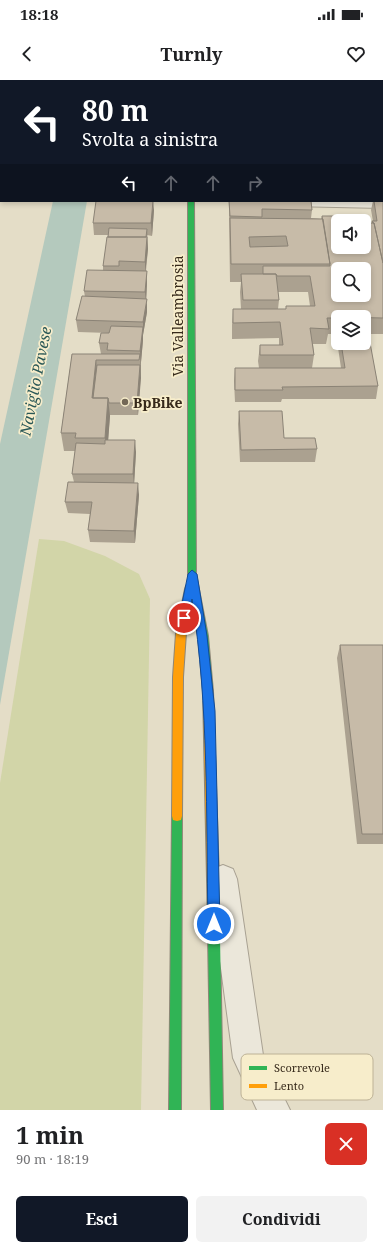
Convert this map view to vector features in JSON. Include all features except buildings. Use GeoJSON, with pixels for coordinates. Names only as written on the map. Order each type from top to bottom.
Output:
{"type":"FeatureCollection","features":[{"type":"Feature","properties":{"kind":"main road","name":"Via Valleambrosia"},"geometry":{"type":"LineString","coordinates":[[190,202],[192,574]]}},
{"type":"Feature","properties":{"kind":"main road"},"geometry":{"type":"LineString","coordinates":[[192,574],[203,636],[210,711],[213,812],[217,1110]]}},
{"type":"Feature","properties":{"kind":"main road"},"geometry":{"type":"LineString","coordinates":[[175,1110],[178,677],[181,633],[192,574]]}},
{"type":"Feature","properties":{"kind":"street"},"geometry":{"type":"LineString","coordinates":[[290,202],[383,204]]}},
{"type":"Feature","properties":{"kind":"street"},"geometry":{"type":"LineString","coordinates":[[213,812],[247,1054]]}},
{"type":"Feature","properties":{"kind":"street"},"geometry":{"type":"LineString","coordinates":[[269,1100],[274,1110]]}},
{"type":"Feature","properties":{"kind":"green space"},"geometry":{"type":"Polygon","coordinates":[[[39,539],[64,541],[105,556],[139,574],[150,599],[141,1110],[0,1110],[0,783],[39,539]]]}},
{"type":"Feature","properties":{"kind":"water","name":"Naviglio Pavese"},"geometry":{"type":"Polygon","coordinates":[[[53,202],[87,202],[0,705],[0,444],[53,202]]]}},
{"type":"Feature","properties":{"kind":"traffic: fast"},"geometry":{"type":"LineString","coordinates":[[191,202],[192,574],[203,636],[208,691]]}},
{"type":"Feature","properties":{"kind":"traffic: fast"},"geometry":{"type":"LineString","coordinates":[[175,1110],[177,816]]}},
{"type":"Feature","properties":{"kind":"traffic: fast"},"geometry":{"type":"LineString","coordinates":[[213,879],[217,1110]]}},
{"type":"Feature","properties":{"kind":"traffic: slow"},"geometry":{"type":"LineString","coordinates":[[177,816],[178,677],[181,633],[189,589]]}},
{"type":"Feature","properties":{"kind":"traffic: slow"},"geometry":{"type":"LineString","coordinates":[[208,691],[213,879]]}},
{"type":"Feature","properties":{"kind":"place","name":"BpBike"},"geometry":{"type":"Point","coordinates":[125,402]}},
{"type":"Feature","properties":{"kind":"route"},"geometry":{"type":"LineString","coordinates":[[184,618],[192,574],[203,636],[210,711],[214,924]]}}]}
